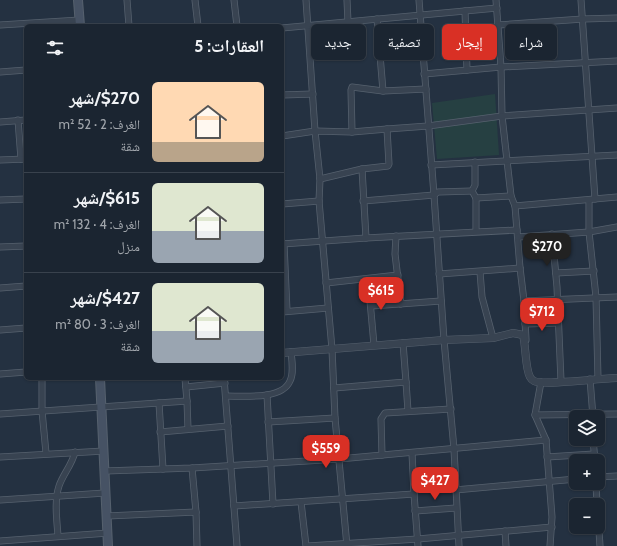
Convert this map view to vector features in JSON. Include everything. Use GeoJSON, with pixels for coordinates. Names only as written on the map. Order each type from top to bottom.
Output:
{"type":"FeatureCollection","features":[{"type":"Feature","properties":{"kind":"main road"},"geometry":{"type":"LineString","coordinates":[[78,0],[80,23]]}},
{"type":"Feature","properties":{"kind":"main road"},"geometry":{"type":"LineString","coordinates":[[100,380],[108,546]]}},
{"type":"Feature","properties":{"kind":"street"},"geometry":{"type":"LineString","coordinates":[[127,0],[129,24]]}},
{"type":"Feature","properties":{"kind":"street"},"geometry":{"type":"LineString","coordinates":[[195,0],[198,24]]}},
{"type":"Feature","properties":{"kind":"street"},"geometry":{"type":"LineString","coordinates":[[234,0],[237,24]]}},
{"type":"Feature","properties":{"kind":"street"},"geometry":{"type":"LineString","coordinates":[[306,0],[315,131],[320,179],[319,201],[332,349],[335,418],[347,544]]}},
{"type":"Feature","properties":{"kind":"street"},"geometry":{"type":"LineString","coordinates":[[347,0],[348,22]]}},
{"type":"Feature","properties":{"kind":"street"},"geometry":{"type":"LineString","coordinates":[[419,0],[444,340],[454,449],[459,546]]}},
{"type":"Feature","properties":{"kind":"street"},"geometry":{"type":"LineString","coordinates":[[496,0],[501,67],[502,116],[511,196],[515,206],[526,324],[529,375],[534,381],[542,382],[617,378]]}},
{"type":"Feature","properties":{"kind":"street"},"geometry":{"type":"LineString","coordinates":[[581,0],[592,156],[592,199],[589,232],[596,297],[593,410]]}},
{"type":"Feature","properties":{"kind":"street"},"geometry":{"type":"LineString","coordinates":[[284,28],[497,8]]}},
{"type":"Feature","properties":{"kind":"street"},"geometry":{"type":"LineString","coordinates":[[465,11],[467,70]]}},
{"type":"Feature","properties":{"kind":"street"},"geometry":{"type":"LineString","coordinates":[[498,25],[617,18]]}},
{"type":"Feature","properties":{"kind":"street"},"geometry":{"type":"LineString","coordinates":[[377,19],[383,91]]}},
{"type":"Feature","properties":{"kind":"street"},"geometry":{"type":"LineString","coordinates":[[40,24],[80,23]]}},
{"type":"Feature","properties":{"kind":"street"},"geometry":{"type":"LineString","coordinates":[[0,25],[24,24]]}},
{"type":"Feature","properties":{"kind":"street"},"geometry":{"type":"LineString","coordinates":[[424,74],[501,67],[586,64],[617,61]]}},
{"type":"Feature","properties":{"kind":"street"},"geometry":{"type":"LineString","coordinates":[[0,72],[24,70]]}},
{"type":"Feature","properties":{"kind":"street"},"geometry":{"type":"LineString","coordinates":[[352,132],[352,87],[383,91],[426,89]]}},
{"type":"Feature","properties":{"kind":"street"},"geometry":{"type":"LineString","coordinates":[[284,95],[313,94]]}},
{"type":"Feature","properties":{"kind":"street"},"geometry":{"type":"LineString","coordinates":[[284,136],[315,131],[352,132],[428,126],[502,116],[617,108]]}},
{"type":"Feature","properties":{"kind":"street"},"geometry":{"type":"LineString","coordinates":[[0,160],[24,159],[18,120]]}},
{"type":"Feature","properties":{"kind":"street"},"geometry":{"type":"LineString","coordinates":[[0,122],[24,120]]}},
{"type":"Feature","properties":{"kind":"street"},"geometry":{"type":"LineString","coordinates":[[320,179],[362,169],[388,166],[387,129]]}},
{"type":"Feature","properties":{"kind":"street"},"geometry":{"type":"LineString","coordinates":[[431,165],[617,155]]}},
{"type":"Feature","properties":{"kind":"street"},"geometry":{"type":"LineString","coordinates":[[472,191],[475,185],[475,162]]}},
{"type":"Feature","properties":{"kind":"street"},"geometry":{"type":"LineString","coordinates":[[362,169],[366,238]]}},
{"type":"Feature","properties":{"kind":"street"},"geometry":{"type":"LineString","coordinates":[[363,201],[434,195],[438,192],[472,191]]}},
{"type":"Feature","properties":{"kind":"street"},"geometry":{"type":"LineString","coordinates":[[472,191],[476,198],[476,232]]}},
{"type":"Feature","properties":{"kind":"street"},"geometry":{"type":"LineString","coordinates":[[476,198],[511,196]]}},
{"type":"Feature","properties":{"kind":"street"},"geometry":{"type":"LineString","coordinates":[[515,206],[617,197]]}},
{"type":"Feature","properties":{"kind":"street"},"geometry":{"type":"LineString","coordinates":[[0,200],[24,199]]}},
{"type":"Feature","properties":{"kind":"street"},"geometry":{"type":"LineString","coordinates":[[284,204],[319,201]]}},
{"type":"Feature","properties":{"kind":"street"},"geometry":{"type":"LineString","coordinates":[[518,237],[589,232],[617,228]]}},
{"type":"Feature","properties":{"kind":"street"},"geometry":{"type":"LineString","coordinates":[[284,244],[396,236],[517,230]]}},
{"type":"Feature","properties":{"kind":"street"},"geometry":{"type":"LineString","coordinates":[[552,234],[556,273],[561,382]]}},
{"type":"Feature","properties":{"kind":"street"},"geometry":{"type":"LineString","coordinates":[[396,236],[395,254],[401,304]]}},
{"type":"Feature","properties":{"kind":"street"},"geometry":{"type":"LineString","coordinates":[[0,248],[24,246]]}},
{"type":"Feature","properties":{"kind":"street"},"geometry":{"type":"LineString","coordinates":[[439,274],[520,268]]}},
{"type":"Feature","properties":{"kind":"street"},"geometry":{"type":"LineString","coordinates":[[556,273],[594,271]]}},
{"type":"Feature","properties":{"kind":"street"},"geometry":{"type":"LineString","coordinates":[[480,272],[482,297],[494,338]]}},
{"type":"Feature","properties":{"kind":"street"},"geometry":{"type":"LineString","coordinates":[[326,283],[398,275]]}},
{"type":"Feature","properties":{"kind":"street"},"geometry":{"type":"LineString","coordinates":[[368,279],[374,346]]}},
{"type":"Feature","properties":{"kind":"street"},"geometry":{"type":"LineString","coordinates":[[284,285],[284,312],[328,308]]}},
{"type":"Feature","properties":{"kind":"street"},"geometry":{"type":"LineString","coordinates":[[0,288],[24,286]]}},
{"type":"Feature","properties":{"kind":"street"},"geometry":{"type":"LineString","coordinates":[[524,300],[617,297]]}},
{"type":"Feature","properties":{"kind":"street"},"geometry":{"type":"LineString","coordinates":[[371,306],[441,301]]}},
{"type":"Feature","properties":{"kind":"street"},"geometry":{"type":"LineString","coordinates":[[526,324],[558,323]]}},
{"type":"Feature","properties":{"kind":"street"},"geometry":{"type":"LineString","coordinates":[[0,330],[24,328]]}},
{"type":"Feature","properties":{"kind":"street"},"geometry":{"type":"LineString","coordinates":[[284,353],[444,340],[494,338],[513,333],[523,335],[526,344]]}},
{"type":"Feature","properties":{"kind":"street"},"geometry":{"type":"LineString","coordinates":[[403,343],[408,411]]}},
{"type":"Feature","properties":{"kind":"street"},"geometry":{"type":"LineString","coordinates":[[226,396],[267,395],[280,391],[286,387],[291,380],[292,373],[291,352]]}},
{"type":"Feature","properties":{"kind":"street"},"geometry":{"type":"LineString","coordinates":[[0,374],[24,372]]}},
{"type":"Feature","properties":{"kind":"street"},"geometry":{"type":"LineString","coordinates":[[42,380],[42,411],[46,453]]}},
{"type":"Feature","properties":{"kind":"street"},"geometry":{"type":"LineString","coordinates":[[185,380],[188,429]]}},
{"type":"Feature","properties":{"kind":"street"},"geometry":{"type":"LineString","coordinates":[[186,387],[225,381],[237,546]]}},
{"type":"Feature","properties":{"kind":"street"},"geometry":{"type":"LineString","coordinates":[[334,388],[406,382]]}},
{"type":"Feature","properties":{"kind":"street"},"geometry":{"type":"LineString","coordinates":[[542,382],[535,415],[546,440],[552,527],[550,546]]}},
{"type":"Feature","properties":{"kind":"street"},"geometry":{"type":"LineString","coordinates":[[267,395],[273,504]]}},
{"type":"Feature","properties":{"kind":"street"},"geometry":{"type":"LineString","coordinates":[[0,414],[187,401]]}},
{"type":"Feature","properties":{"kind":"street"},"geometry":{"type":"LineString","coordinates":[[159,403],[162,469]]}},
{"type":"Feature","properties":{"kind":"street"},"geometry":{"type":"LineString","coordinates":[[382,455],[381,417],[385,413],[451,409]]}},
{"type":"Feature","properties":{"kind":"street"},"geometry":{"type":"LineString","coordinates":[[605,414],[617,414]]}},
{"type":"Feature","properties":{"kind":"street"},"geometry":{"type":"LineString","coordinates":[[535,415],[569,415]]}},
{"type":"Feature","properties":{"kind":"street"},"geometry":{"type":"LineString","coordinates":[[268,422],[335,418]]}},
{"type":"Feature","properties":{"kind":"street"},"geometry":{"type":"LineString","coordinates":[[160,432],[228,426]]}},
{"type":"Feature","properties":{"kind":"street"},"geometry":{"type":"LineString","coordinates":[[104,471],[271,464],[546,440]]}},
{"type":"Feature","properties":{"kind":"street"},"geometry":{"type":"LineString","coordinates":[[594,446],[594,454]]}},
{"type":"Feature","properties":{"kind":"street"},"geometry":{"type":"LineString","coordinates":[[0,457],[46,453],[104,451]]}},
{"type":"Feature","properties":{"kind":"street"},"geometry":{"type":"LineString","coordinates":[[58,536],[56,496],[59,486],[72,462],[75,452]]}},
{"type":"Feature","properties":{"kind":"street"},"geometry":{"type":"LineString","coordinates":[[412,452],[418,546]]}},
{"type":"Feature","properties":{"kind":"street"},"geometry":{"type":"LineString","coordinates":[[547,457],[569,456]]}},
{"type":"Feature","properties":{"kind":"street"},"geometry":{"type":"LineString","coordinates":[[192,468],[197,546]]}},
{"type":"Feature","properties":{"kind":"street"},"geometry":{"type":"LineString","coordinates":[[605,477],[617,476]]}},
{"type":"Feature","properties":{"kind":"street"},"geometry":{"type":"LineString","coordinates":[[456,490],[569,480]]}},
{"type":"Feature","properties":{"kind":"street"},"geometry":{"type":"LineString","coordinates":[[0,500],[105,493]]}},
{"type":"Feature","properties":{"kind":"street"},"geometry":{"type":"LineString","coordinates":[[234,506],[414,494]]}},
{"type":"Feature","properties":{"kind":"street"},"geometry":{"type":"LineString","coordinates":[[301,502],[307,546],[418,539],[552,527]]}},
{"type":"Feature","properties":{"kind":"street"},"geometry":{"type":"LineString","coordinates":[[415,511],[456,508]]}},
{"type":"Feature","properties":{"kind":"street"},"geometry":{"type":"LineString","coordinates":[[107,516],[196,512]]}},
{"type":"Feature","properties":{"kind":"street"},"geometry":{"type":"LineString","coordinates":[[505,531],[506,546]]}},
{"type":"Feature","properties":{"kind":"street"},"geometry":{"type":"LineString","coordinates":[[0,541],[108,533]]}},
{"type":"Feature","properties":{"kind":"street"},"geometry":{"type":"LineString","coordinates":[[599,534],[600,546]]}},
{"type":"Feature","properties":{"kind":"green space"},"geometry":{"type":"Polygon","coordinates":[[[495,94],[499,155],[437,159],[432,103],[495,94]]]}}]}
